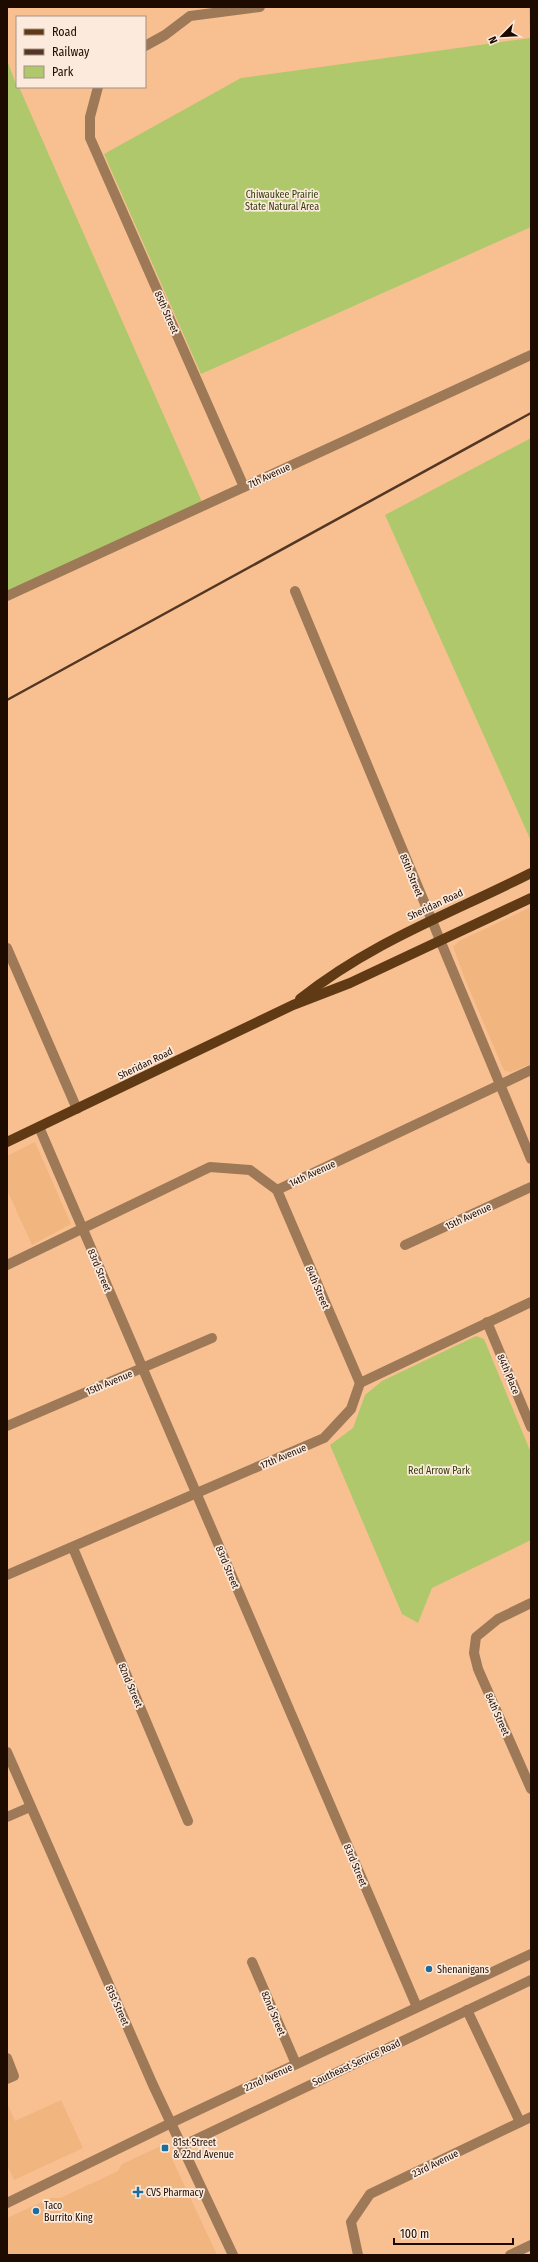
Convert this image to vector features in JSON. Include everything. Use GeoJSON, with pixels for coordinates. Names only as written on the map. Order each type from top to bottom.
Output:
{"type":"FeatureCollection","features":[{"type":"Feature","properties":{"kind":"main road","name":"Sheridan Road"},"geometry":{"type":"LineString","coordinates":[[293,1005],[327,977],[391,939],[430,919],[531,873]]}},
{"type":"Feature","properties":{"kind":"main road","name":"Sheridan Road"},"geometry":{"type":"LineString","coordinates":[[7,1142],[293,1005],[350,983],[531,898]]}},
{"type":"Feature","properties":{"kind":"street"},"geometry":{"type":"LineString","coordinates":[[146,45],[165,35],[190,12],[260,7]]}},
{"type":"Feature","properties":{"kind":"street","name":"85th Street"},"geometry":{"type":"LineString","coordinates":[[98,88],[90,117],[90,138],[244,487]]}},
{"type":"Feature","properties":{"kind":"street","name":"7th Avenue"},"geometry":{"type":"LineString","coordinates":[[7,596],[531,355]]}},
{"type":"Feature","properties":{"kind":"street","name":"85th Street"},"geometry":{"type":"LineString","coordinates":[[295,591],[531,1159]]}},
{"type":"Feature","properties":{"kind":"street"},"geometry":{"type":"LineString","coordinates":[[7,948],[77,1109]]}},
{"type":"Feature","properties":{"kind":"street","name":"14th Avenue"},"geometry":{"type":"LineString","coordinates":[[7,1265],[210,1167],[250,1170],[277,1190],[531,1070]]}},
{"type":"Feature","properties":{"kind":"street","name":"83rd Street"},"geometry":{"type":"LineString","coordinates":[[38,1127],[417,2008]]}},
{"type":"Feature","properties":{"kind":"street","name":"15th Avenue"},"geometry":{"type":"LineString","coordinates":[[405,1245],[531,1187]]}},
{"type":"Feature","properties":{"kind":"street","name":"84th Street"},"geometry":{"type":"LineString","coordinates":[[277,1190],[360,1383]]}},
{"type":"Feature","properties":{"kind":"street"},"geometry":{"type":"LineString","coordinates":[[360,1383],[531,1302]]}},
{"type":"Feature","properties":{"kind":"street","name":"84th Place"},"geometry":{"type":"LineString","coordinates":[[487,1322],[531,1426]]}},
{"type":"Feature","properties":{"kind":"street","name":"15th Avenue"},"geometry":{"type":"LineString","coordinates":[[7,1426],[212,1338]]}},
{"type":"Feature","properties":{"kind":"street","name":"17th Avenue"},"geometry":{"type":"LineString","coordinates":[[7,1575],[73,1548],[324,1438],[351,1409],[360,1383]]}},
{"type":"Feature","properties":{"kind":"street","name":"82nd Street"},"geometry":{"type":"LineString","coordinates":[[73,1548],[188,1821]]}},
{"type":"Feature","properties":{"kind":"street","name":"84th Street"},"geometry":{"type":"LineString","coordinates":[[531,1603],[498,1619],[476,1637],[474,1653],[478,1669],[531,1789]]}},
{"type":"Feature","properties":{"kind":"street","name":"81st Street"},"geometry":{"type":"LineString","coordinates":[[7,1752],[30,1807],[171,2123],[233,2255]]}},
{"type":"Feature","properties":{"kind":"street"},"geometry":{"type":"LineString","coordinates":[[7,1817],[30,1807]]}},
{"type":"Feature","properties":{"kind":"street","name":"22nd Avenue"},"geometry":{"type":"LineString","coordinates":[[7,2203],[171,2123],[531,1954]]}},
{"type":"Feature","properties":{"kind":"street","name":"82nd Street"},"geometry":{"type":"LineString","coordinates":[[252,1962],[296,2064]]}},
{"type":"Feature","properties":{"kind":"street","name":"Southeast Service Road"},"geometry":{"type":"LineString","coordinates":[[182,2146],[531,1980]]}},
{"type":"Feature","properties":{"kind":"street"},"geometry":{"type":"LineString","coordinates":[[467,2010],[520,2122]]}},
{"type":"Feature","properties":{"kind":"street"},"geometry":{"type":"LineString","coordinates":[[7,2058],[11,2078]]}},
{"type":"Feature","properties":{"kind":"street","name":"23rd Avenue"},"geometry":{"type":"LineString","coordinates":[[358,2255],[351,2222],[370,2194],[531,2117]]}},
{"type":"Feature","properties":{"kind":"street"},"geometry":{"type":"LineString","coordinates":[[510,2255],[531,2245]]}},
{"type":"Feature","properties":{"kind":"shaded area"},"geometry":{"type":"Polygon","coordinates":[[[531,907],[531,1064],[511,1072],[505,1071],[502,1066],[466,982],[453,947],[459,941],[531,907]]]}},
{"type":"Feature","properties":{"kind":"shaded area"},"geometry":{"type":"Polygon","coordinates":[[[35,1142],[71,1224],[32,1245],[7,1190],[7,1156],[35,1142]]]}},
{"type":"Feature","properties":{"kind":"shaded area"},"geometry":{"type":"Polygon","coordinates":[[[61,2100],[83,2148],[14,2180],[7,2165],[7,2103],[15,2121],[61,2100]]]}},
{"type":"Feature","properties":{"kind":"shaded area"},"geometry":{"type":"Polygon","coordinates":[[[165,2144],[217,2255],[7,2255],[7,2218],[50,2198],[60,2198],[118,2171],[122,2164],[165,2144]]]}},
{"type":"Feature","properties":{"kind":"green space","name":"Chiwaukee Prairie State Natural Area"},"geometry":{"type":"Polygon","coordinates":[[[529,7],[531,7],[531,227],[201,374],[104,154],[241,78],[530,38],[529,7]]]}},
{"type":"Feature","properties":{"kind":"green space"},"geometry":{"type":"Polygon","coordinates":[[[7,60],[16,88],[19,88],[202,502],[7,593],[7,60]]]}},
{"type":"Feature","properties":{"kind":"green space"},"geometry":{"type":"Polygon","coordinates":[[[531,438],[531,841],[385,515],[531,438]]]}},
{"type":"Feature","properties":{"kind":"green space","name":"Red Arrow Park"},"geometry":{"type":"Polygon","coordinates":[[[476,1336],[484,1339],[531,1453],[531,1540],[432,1588],[418,1623],[402,1614],[330,1445],[353,1428],[365,1395],[382,1381],[476,1336]]]}},
{"type":"Feature","properties":{"kind":"railway"},"geometry":{"type":"LineString","coordinates":[[7,700],[531,413]]}},
{"type":"Feature","properties":{"kind":"place","name":"Shenanigans"},"geometry":{"type":"Point","coordinates":[429,1969]}},
{"type":"Feature","properties":{"kind":"place","name":"81st Street & 22nd Avenue"},"geometry":{"type":"Point","coordinates":[165,2148]}},
{"type":"Feature","properties":{"kind":"place","name":"CVS Pharmacy"},"geometry":{"type":"Point","coordinates":[138,2192]}},
{"type":"Feature","properties":{"kind":"place","name":"Taco Burrito King"},"geometry":{"type":"Point","coordinates":[36,2211]}}]}
